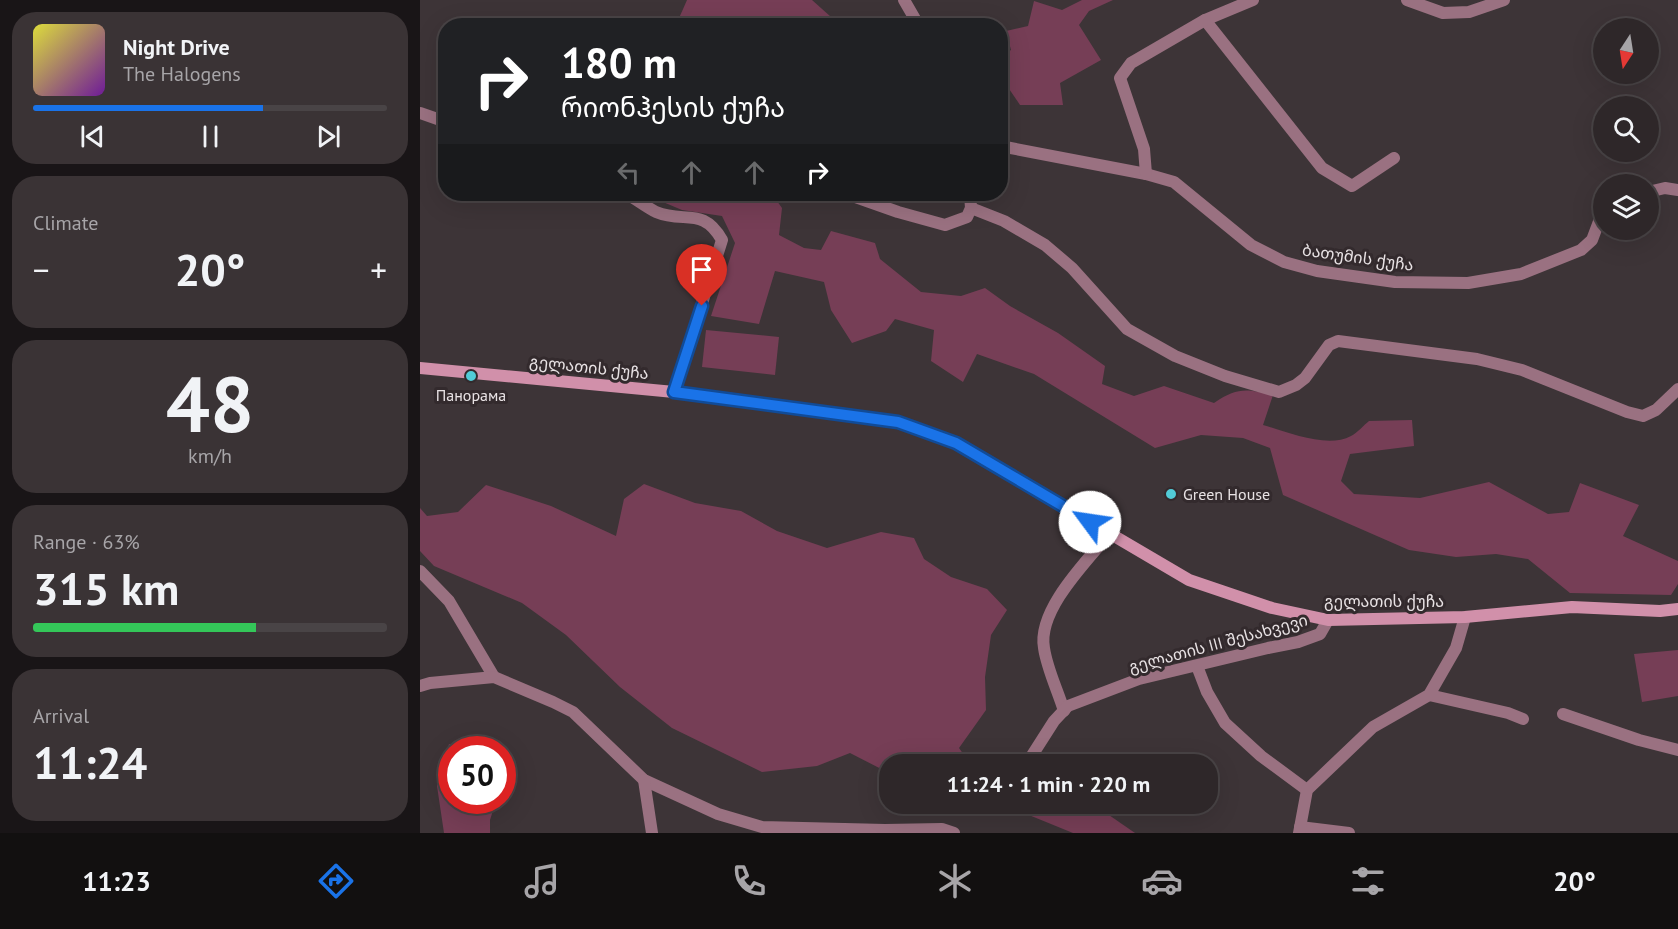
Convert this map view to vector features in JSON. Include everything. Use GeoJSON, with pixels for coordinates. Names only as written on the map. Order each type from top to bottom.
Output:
{"type":"FeatureCollection","features":[{"type":"Feature","properties":{"kind":"main road","name":"გელათის ქუჩა"},"geometry":{"type":"LineString","coordinates":[[420,368],[674,392],[898,422],[956,443],[1189,580],[1272,608],[1328,620],[1465,617],[1572,607],[1660,611],[1678,609]]}},
{"type":"Feature","properties":{"kind":"street"},"geometry":{"type":"LineString","coordinates":[[904,0],[914,18]]}},
{"type":"Feature","properties":{"kind":"street"},"geometry":{"type":"LineString","coordinates":[[1146,174],[1144,149],[1120,78],[1131,63],[1205,20],[1253,0]]}},
{"type":"Feature","properties":{"kind":"street"},"geometry":{"type":"LineString","coordinates":[[1407,0],[1443,13],[1469,12],[1504,0]]}},
{"type":"Feature","properties":{"kind":"street"},"geometry":{"type":"LineString","coordinates":[[1205,20],[1322,168],[1352,186],[1394,158]]}},
{"type":"Feature","properties":{"kind":"street"},"geometry":{"type":"LineString","coordinates":[[420,113],[438,119]]}},
{"type":"Feature","properties":{"kind":"street","name":"ბათუმის ქუჩა"},"geometry":{"type":"LineString","coordinates":[[1008,148],[1146,174],[1174,182],[1251,245],[1284,262],[1317,271],[1395,282],[1468,283],[1521,274],[1581,250],[1593,237]]}},
{"type":"Feature","properties":{"kind":"street"},"geometry":{"type":"LineString","coordinates":[[1659,189],[1678,189]]}},
{"type":"Feature","properties":{"kind":"street"},"geometry":{"type":"LineString","coordinates":[[639,201],[657,212],[700,219],[715,227],[722,240],[674,392]]}},
{"type":"Feature","properties":{"kind":"street"},"geometry":{"type":"LineString","coordinates":[[867,201],[945,225],[966,218],[971,208],[970,201]]}},
{"type":"Feature","properties":{"kind":"street"},"geometry":{"type":"LineString","coordinates":[[971,208],[1004,221],[1045,245],[1072,268],[1127,329],[1175,356],[1225,376],[1279,392],[1296,385],[1305,378],[1329,345],[1338,341],[1477,359],[1522,370],[1627,412],[1643,416],[1656,410],[1678,389]]}},
{"type":"Feature","properties":{"kind":"street"},"geometry":{"type":"LineString","coordinates":[[1064,711],[1044,649],[1043,632],[1059,597],[1110,533]]}},
{"type":"Feature","properties":{"kind":"street"},"geometry":{"type":"LineString","coordinates":[[420,571],[449,601],[495,677]]}},
{"type":"Feature","properties":{"kind":"street"},"geometry":{"type":"LineString","coordinates":[[1349,833],[1299,830],[1307,790],[1373,727],[1429,695],[1456,648],[1465,617]]}},
{"type":"Feature","properties":{"kind":"street","name":"გელათის III შესახვევი"},"geometry":{"type":"LineString","coordinates":[[1033,754],[1054,721],[1068,706],[1139,679],[1298,642],[1320,633],[1328,620]]}},
{"type":"Feature","properties":{"kind":"street"},"geometry":{"type":"LineString","coordinates":[[1197,666],[1207,692],[1225,723],[1261,756],[1307,790]]}},
{"type":"Feature","properties":{"kind":"street"},"geometry":{"type":"LineString","coordinates":[[420,687],[430,683],[495,677],[573,712],[644,780],[718,814],[762,827],[885,830],[942,828],[954,833]]}},
{"type":"Feature","properties":{"kind":"street"},"geometry":{"type":"LineString","coordinates":[[1429,695],[1523,718]]}},
{"type":"Feature","properties":{"kind":"street"},"geometry":{"type":"LineString","coordinates":[[1563,714],[1638,740],[1678,750]]}},
{"type":"Feature","properties":{"kind":"street"},"geometry":{"type":"LineString","coordinates":[[644,780],[652,833]]}},
{"type":"Feature","properties":{"kind":"shaded area"},"geometry":{"type":"Polygon","coordinates":[[[687,0],[812,0],[832,18],[679,18],[687,0]]]}},
{"type":"Feature","properties":{"kind":"shaded area"},"geometry":{"type":"Polygon","coordinates":[[[1082,0],[1113,0],[1089,11],[1079,25],[1101,60],[1060,83],[1063,105],[1020,105],[1008,87],[1008,52],[1011,50],[1008,31],[1028,26],[1034,1],[1062,10],[1082,0]]]}},
{"type":"Feature","properties":{"kind":"shaded area"},"geometry":{"type":"Polygon","coordinates":[[[661,201],[777,201],[782,208],[779,235],[804,248],[821,250],[831,231],[875,243],[880,259],[921,292],[961,296],[985,288],[1010,306],[1058,333],[1105,366],[1102,384],[1134,396],[1164,386],[1214,403],[1230,394],[1242,391],[1273,395],[1263,425],[1319,440],[1341,440],[1351,436],[1369,421],[1412,420],[1414,446],[1350,454],[1341,481],[1354,494],[1420,498],[1489,482],[1548,514],[1569,512],[1580,483],[1639,505],[1623,536],[1678,561],[1678,584],[1671,595],[1570,593],[1528,559],[1496,554],[1456,557],[1409,550],[1283,495],[1270,448],[1243,438],[1201,435],[1155,448],[1034,374],[977,354],[963,382],[931,361],[934,330],[895,319],[886,331],[852,343],[831,310],[824,282],[775,271],[759,324],[711,316],[735,243],[722,216],[682,210],[661,201]]]}},
{"type":"Feature","properties":{"kind":"shaded area"},"geometry":{"type":"Polygon","coordinates":[[[706,330],[779,337],[775,375],[702,367],[706,330]]]}},
{"type":"Feature","properties":{"kind":"shaded area"},"geometry":{"type":"Polygon","coordinates":[[[644,484],[695,503],[741,511],[777,531],[827,548],[881,532],[914,538],[924,559],[951,577],[987,589],[1007,610],[991,635],[985,677],[986,710],[959,748],[963,754],[879,754],[879,768],[850,753],[817,766],[762,772],[672,728],[620,687],[566,635],[522,603],[434,566],[420,551],[420,508],[427,516],[458,512],[486,485],[551,506],[616,536],[624,499],[644,484]]]}},
{"type":"Feature","properties":{"kind":"shaded area"},"geometry":{"type":"Polygon","coordinates":[[[1678,650],[1678,696],[1642,702],[1634,654],[1678,650]]]}},
{"type":"Feature","properties":{"kind":"shaded area"},"geometry":{"type":"Polygon","coordinates":[[[441,814],[492,814],[490,833],[444,833],[441,814]]]}},
{"type":"Feature","properties":{"kind":"shaded area"},"geometry":{"type":"Polygon","coordinates":[[[1026,814],[1107,814],[1135,833],[1073,833],[1026,814]]]}},
{"type":"Feature","properties":{"kind":"place","name":"Панорама"},"geometry":{"type":"Point","coordinates":[471,376]}},
{"type":"Feature","properties":{"kind":"place","name":"Green House"},"geometry":{"type":"Point","coordinates":[1171,494]}},
{"type":"Feature","properties":{"kind":"route"},"geometry":{"type":"LineString","coordinates":[[702,306],[674,392],[898,422],[956,443],[1090,522]]}}]}
